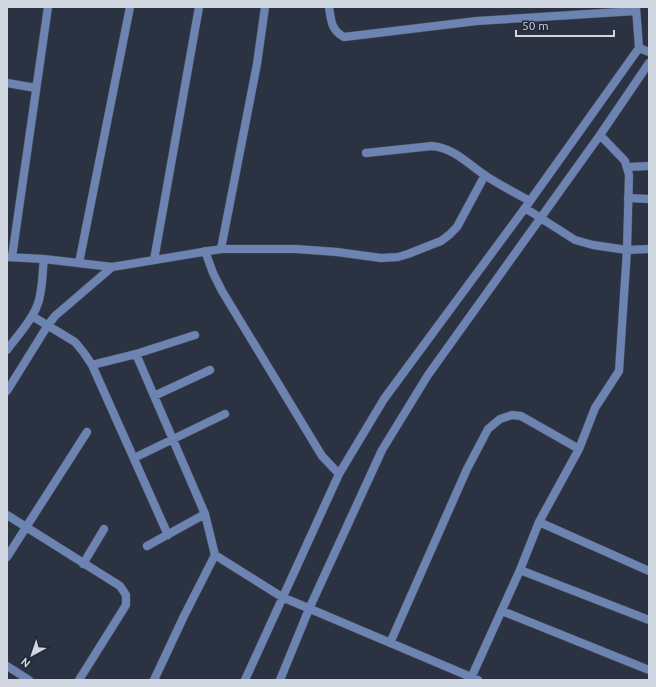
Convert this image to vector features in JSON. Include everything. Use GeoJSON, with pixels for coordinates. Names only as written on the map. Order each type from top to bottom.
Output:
{"type":"FeatureCollection","features":[{"type":"Feature","properties":{"kind":"street"},"geometry":{"type":"LineString","coordinates":[[48,7],[10,257],[44,259],[112,267],[221,249],[296,249],[337,252],[381,258],[408,254],[441,241],[450,235],[457,227],[485,175]]}},
{"type":"Feature","properties":{"kind":"street"},"geometry":{"type":"LineString","coordinates":[[79,263],[130,7]]}},
{"type":"Feature","properties":{"kind":"street"},"geometry":{"type":"LineString","coordinates":[[154,260],[199,7]]}},
{"type":"Feature","properties":{"kind":"street"},"geometry":{"type":"LineString","coordinates":[[221,249],[257,64],[265,7]]}},
{"type":"Feature","properties":{"kind":"street"},"geometry":{"type":"LineString","coordinates":[[245,680],[339,474],[384,399],[639,48],[636,9],[477,21],[344,36],[338,34],[332,25],[328,7]]}},
{"type":"Feature","properties":{"kind":"street"},"geometry":{"type":"LineString","coordinates":[[639,48],[649,52]]}},
{"type":"Feature","properties":{"kind":"street"},"geometry":{"type":"LineString","coordinates":[[280,680],[309,609],[382,450],[428,375],[600,135],[649,63]]}},
{"type":"Feature","properties":{"kind":"street"},"geometry":{"type":"LineString","coordinates":[[7,83],[36,88]]}},
{"type":"Feature","properties":{"kind":"street"},"geometry":{"type":"LineString","coordinates":[[215,556],[282,597],[475,679],[540,522],[578,449],[595,408],[619,371],[627,250],[628,167],[625,161],[600,135]]}},
{"type":"Feature","properties":{"kind":"street"},"geometry":{"type":"LineString","coordinates":[[366,153],[441,146],[450,150],[527,204],[541,218],[575,240],[593,246],[627,250],[649,249]]}},
{"type":"Feature","properties":{"kind":"street"},"geometry":{"type":"LineString","coordinates":[[628,167],[649,166]]}},
{"type":"Feature","properties":{"kind":"street"},"geometry":{"type":"LineString","coordinates":[[628,198],[649,199]]}},
{"type":"Feature","properties":{"kind":"street"},"geometry":{"type":"LineString","coordinates":[[205,251],[213,273],[222,291],[322,456],[339,474]]}},
{"type":"Feature","properties":{"kind":"street"},"geometry":{"type":"LineString","coordinates":[[7,350],[32,316],[37,306],[40,296],[44,259]]}},
{"type":"Feature","properties":{"kind":"street"},"geometry":{"type":"LineString","coordinates":[[7,391],[48,325],[68,303],[112,267]]}},
{"type":"Feature","properties":{"kind":"street"},"geometry":{"type":"LineString","coordinates":[[32,316],[75,342],[84,352],[92,365],[168,535]]}},
{"type":"Feature","properties":{"kind":"street"},"geometry":{"type":"LineString","coordinates":[[92,365],[136,354],[195,335]]}},
{"type":"Feature","properties":{"kind":"street"},"geometry":{"type":"LineString","coordinates":[[136,354],[205,514],[215,556],[184,616],[154,680]]}},
{"type":"Feature","properties":{"kind":"street"},"geometry":{"type":"LineString","coordinates":[[154,396],[210,370]]}},
{"type":"Feature","properties":{"kind":"street"},"geometry":{"type":"LineString","coordinates":[[134,458],[224,414]]}},
{"type":"Feature","properties":{"kind":"street"},"geometry":{"type":"LineString","coordinates":[[390,643],[467,469],[488,429],[500,419],[512,415],[521,416],[578,449]]}},
{"type":"Feature","properties":{"kind":"street"},"geometry":{"type":"LineString","coordinates":[[7,557],[87,432]]}},
{"type":"Feature","properties":{"kind":"street"},"geometry":{"type":"LineString","coordinates":[[7,514],[83,564],[120,586],[126,595],[126,605],[79,680]]}},
{"type":"Feature","properties":{"kind":"street"},"geometry":{"type":"LineString","coordinates":[[147,546],[205,514]]}},
{"type":"Feature","properties":{"kind":"street"},"geometry":{"type":"LineString","coordinates":[[540,522],[649,571]]}},
{"type":"Feature","properties":{"kind":"street"},"geometry":{"type":"LineString","coordinates":[[83,564],[104,529]]}},
{"type":"Feature","properties":{"kind":"street"},"geometry":{"type":"LineString","coordinates":[[520,570],[649,620]]}},
{"type":"Feature","properties":{"kind":"street"},"geometry":{"type":"LineString","coordinates":[[502,611],[649,670]]}},
{"type":"Feature","properties":{"kind":"street"},"geometry":{"type":"LineString","coordinates":[[7,666],[29,680]]}}]}
